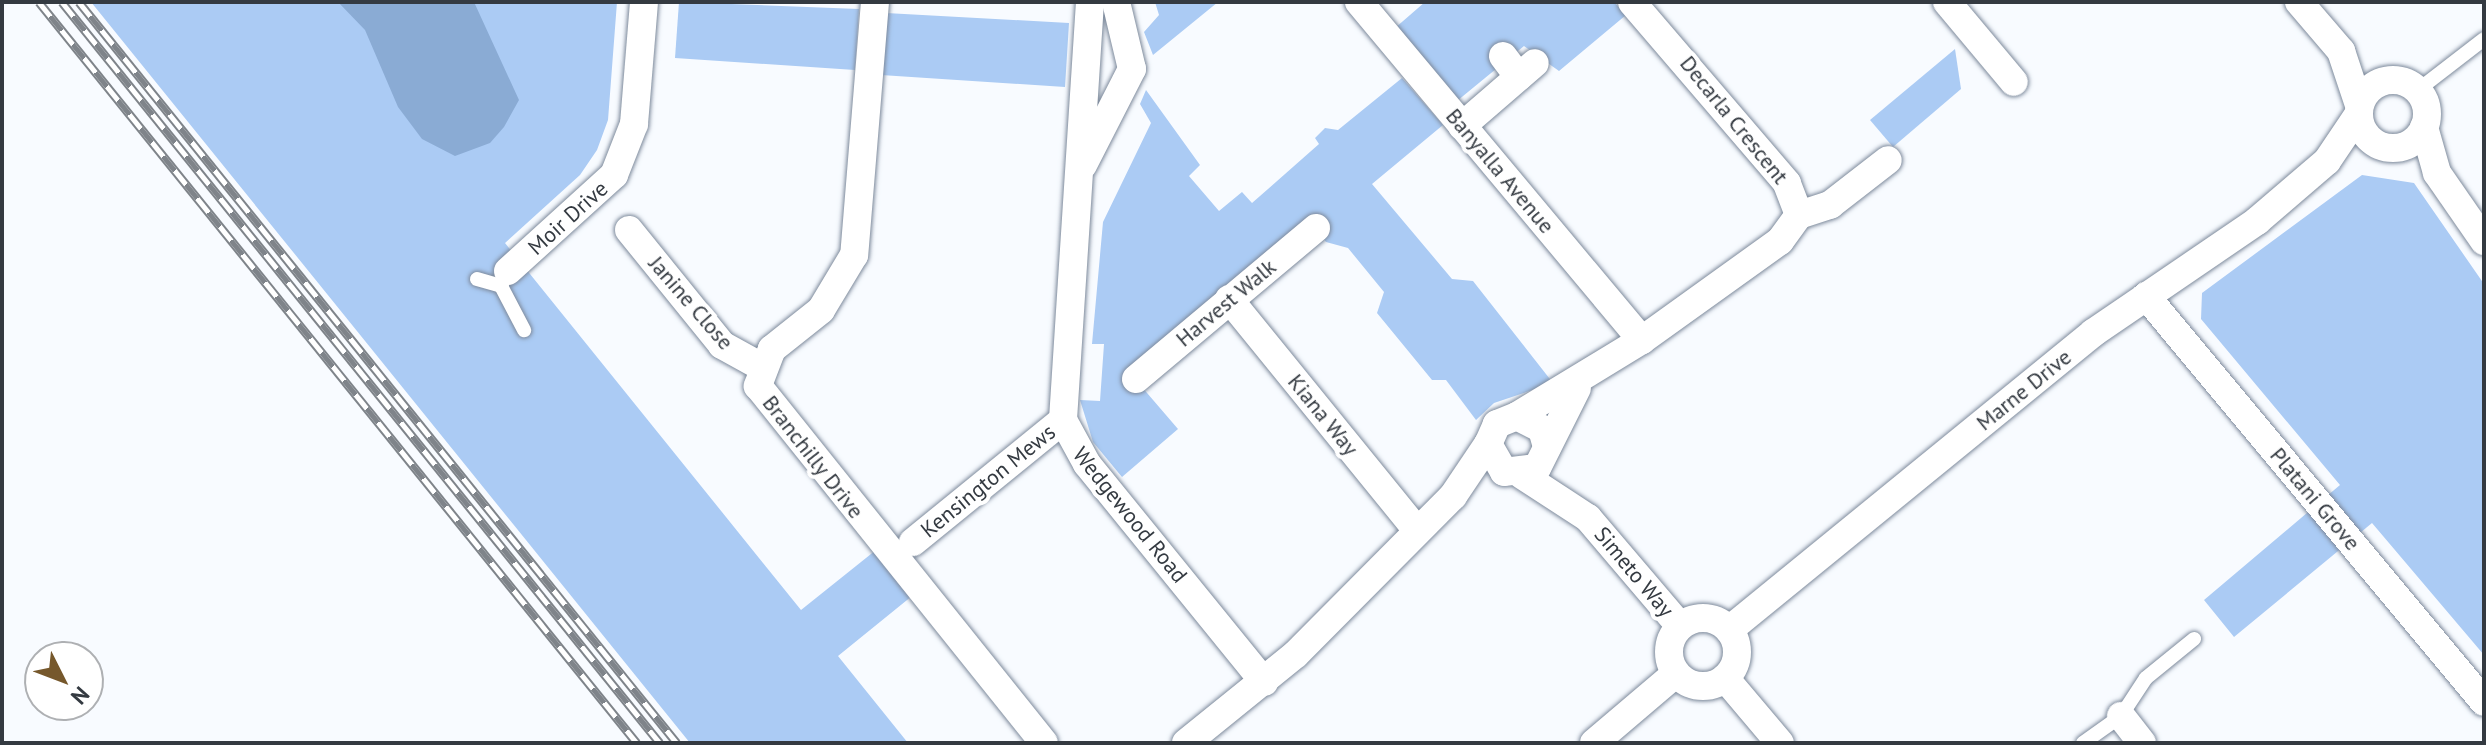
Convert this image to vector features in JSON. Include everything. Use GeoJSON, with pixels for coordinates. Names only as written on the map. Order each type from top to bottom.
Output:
{"type":"FeatureCollection","features":[{"type":"Feature","properties":{"kind":"street","name":"Moir Drive"},"geometry":{"type":"LineString","coordinates":[[505,279],[614,175],[634,124],[644,2]]}},
{"type":"Feature","properties":{"kind":"street","name":"Branchilly Drive"},"geometry":{"type":"LineString","coordinates":[[875,2],[854,255],[821,310],[760,366],[758,386],[769,404],[1044,743]]}},
{"type":"Feature","properties":{"kind":"street","name":"Wedgewood Road"},"geometry":{"type":"LineString","coordinates":[[1090,2],[1076,180],[1063,420],[1087,464],[1264,682]]}},
{"type":"Feature","properties":{"kind":"street","name":"Wedgewood Road"},"geometry":{"type":"LineString","coordinates":[[1076,180],[1134,60],[1116,2]]}},
{"type":"Feature","properties":{"kind":"street","name":"Banyalla Avenue"},"geometry":{"type":"LineString","coordinates":[[1359,2],[1642,340]]}},
{"type":"Feature","properties":{"kind":"street","name":"Decarla Crescent"},"geometry":{"type":"LineString","coordinates":[[1632,2],[1787,183],[1799,215]]}},
{"type":"Feature","properties":{"kind":"street"},"geometry":{"type":"LineString","coordinates":[[1947,2],[2014,82]]}},
{"type":"Feature","properties":{"kind":"street"},"geometry":{"type":"LineString","coordinates":[[2299,2],[2341,51],[2406,84],[2424,127],[2437,173],[2484,241]]}},
{"type":"Feature","properties":{"kind":"street"},"geometry":{"type":"LineString","coordinates":[[2341,51],[2365,134],[2437,173]]}},
{"type":"Feature","properties":{"kind":"street"},"geometry":{"type":"LineString","coordinates":[[1462,126],[1519,65]]}},
{"type":"Feature","properties":{"kind":"street"},"geometry":{"type":"LineString","coordinates":[[2358,110],[2372,86],[2406,84]]}},
{"type":"Feature","properties":{"kind":"street"},"geometry":{"type":"LineString","coordinates":[[1083,95],[1097,107],[1117,96]]}},
{"type":"Feature","properties":{"kind":"street","name":"Marne Drive"},"geometry":{"type":"LineString","coordinates":[[1729,630],[2146,296],[2257,221],[2327,161],[2358,110]]}},
{"type":"Feature","properties":{"kind":"street"},"geometry":{"type":"LineString","coordinates":[[2390,147],[2424,127]]}},
{"type":"Feature","properties":{"kind":"street","name":"Marne Drive"},"geometry":{"type":"LineString","coordinates":[[2327,161],[2390,147]]}},
{"type":"Feature","properties":{"kind":"street"},"geometry":{"type":"LineString","coordinates":[[1186,743],[1264,682],[1453,496],[1488,444],[1497,424],[1579,384],[1780,241],[1799,215],[1830,205],[1888,160]]}},
{"type":"Feature","properties":{"kind":"street","name":"Harvest Walk"},"geometry":{"type":"LineString","coordinates":[[1136,379],[1316,228]]}},
{"type":"Feature","properties":{"kind":"street","name":"Janine Close"},"geometry":{"type":"LineString","coordinates":[[629,230],[722,345],[760,366]]}},
{"type":"Feature","properties":{"kind":"street","name":"Platani Grove"},"geometry":{"type":"LineString","coordinates":[[2146,296],[2484,702]]}},
{"type":"Feature","properties":{"kind":"street","name":"Kiana Way"},"geometry":{"type":"LineString","coordinates":[[1229,299],[1417,530]]}},
{"type":"Feature","properties":{"kind":"street"},"geometry":{"type":"LineString","coordinates":[[1453,496],[1517,475],[1547,450],[1579,384]]}},
{"type":"Feature","properties":{"kind":"street"},"geometry":{"type":"LineString","coordinates":[[1517,416],[1542,429],[1547,450]]}},
{"type":"Feature","properties":{"kind":"street","name":"Kensington Mews"},"geometry":{"type":"LineString","coordinates":[[913,542],[1063,420]]}},
{"type":"Feature","properties":{"kind":"street"},"geometry":{"type":"LineString","coordinates":[[1488,444],[1492,461],[1517,475]]}},
{"type":"Feature","properties":{"kind":"street","name":"Simeto Way"},"geometry":{"type":"LineString","coordinates":[[1547,450],[1588,518],[1680,626]]}},
{"type":"Feature","properties":{"kind":"street","name":"Simeto Way"},"geometry":{"type":"LineString","coordinates":[[1517,475],[1588,518]]}},
{"type":"Feature","properties":{"kind":"street"},"geometry":{"type":"LineString","coordinates":[[1710,619],[1729,630],[1737,649],[1725,678],[1705,687],[1675,674],[1668,654],[1680,626],[1710,619]]}},
{"type":"Feature","properties":{"kind":"street"},"geometry":{"type":"LineString","coordinates":[[1594,743],[1675,674]]}},
{"type":"Feature","properties":{"kind":"street"},"geometry":{"type":"LineString","coordinates":[[1725,678],[1780,743]]}},
{"type":"Feature","properties":{"kind":"street"},"geometry":{"type":"LineString","coordinates":[[2121,716],[2142,743]]}},
{"type":"Feature","properties":{"kind":"lane"},"geometry":{"type":"LineString","coordinates":[[2406,84],[2484,39]]}},
{"type":"Feature","properties":{"kind":"lane"},"geometry":{"type":"LineString","coordinates":[[477,279],[505,279],[524,330]]}},
{"type":"Feature","properties":{"kind":"lane"},"geometry":{"type":"LineString","coordinates":[[2083,743],[2121,716],[2146,678],[2194,639]]}},
{"type":"Feature","properties":{"kind":"shaded area"},"geometry":{"type":"Polygon","coordinates":[[[91,2],[617,2],[608,120],[597,150],[580,175],[505,243],[801,610],[876,550],[912,596],[838,656],[908,743],[690,743],[91,2]]]}},
{"type":"Feature","properties":{"kind":"shaded area"},"geometry":{"type":"Polygon","coordinates":[[[338,2],[474,2],[519,100],[504,127],[490,143],[455,156],[422,139],[398,107],[365,30],[338,2]]]}},
{"type":"Feature","properties":{"kind":"shaded area"},"geometry":{"type":"Polygon","coordinates":[[[679,2],[859,9],[855,70],[675,58],[679,2]]]}},
{"type":"Feature","properties":{"kind":"shaded area"},"geometry":{"type":"Polygon","coordinates":[[[1155,2],[1218,2],[1153,55],[1144,32],[1159,15],[1155,2]]]}},
{"type":"Feature","properties":{"kind":"shaded area"},"geometry":{"type":"Polygon","coordinates":[[[1425,2],[1614,2],[1626,15],[1559,71],[1524,46],[1457,101],[1395,28],[1425,2]]]}},
{"type":"Feature","properties":{"kind":"shaded area"},"geometry":{"type":"Polygon","coordinates":[[[886,13],[1069,23],[1065,87],[881,75],[886,13]]]}},
{"type":"Feature","properties":{"kind":"shaded area"},"geometry":{"type":"Polygon","coordinates":[[[1955,49],[1961,89],[1893,147],[1870,120],[1955,49]]]}},
{"type":"Feature","properties":{"kind":"shaded area"},"geometry":{"type":"Polygon","coordinates":[[[1402,78],[1443,125],[1372,184],[1452,279],[1473,281],[1553,383],[1494,403],[1476,420],[1446,380],[1432,380],[1377,313],[1384,292],[1348,248],[1326,242],[1308,219],[1129,372],[1178,429],[1122,477],[1093,442],[1080,400],[1100,401],[1104,344],[1092,344],[1103,222],[1151,123],[1140,104],[1146,90],[1200,165],[1189,176],[1219,211],[1242,192],[1252,203],[1319,144],[1315,138],[1325,128],[1338,130],[1402,78]]]}},
{"type":"Feature","properties":{"kind":"shaded area"},"geometry":{"type":"Polygon","coordinates":[[[2362,175],[2414,183],[2484,284],[2484,655],[2372,523],[2234,637],[2204,600],[2340,485],[2201,319],[2202,293],[2362,175]]]}},
{"type":"Feature","properties":{"kind":"railway"},"geometry":{"type":"LineString","coordinates":[[39,2],[637,743]]}},
{"type":"Feature","properties":{"kind":"railway"},"geometry":{"type":"LineString","coordinates":[[62,2],[660,743]]}},
{"type":"Feature","properties":{"kind":"railway"},"geometry":{"type":"LineString","coordinates":[[79,2],[677,743]]}}]}
